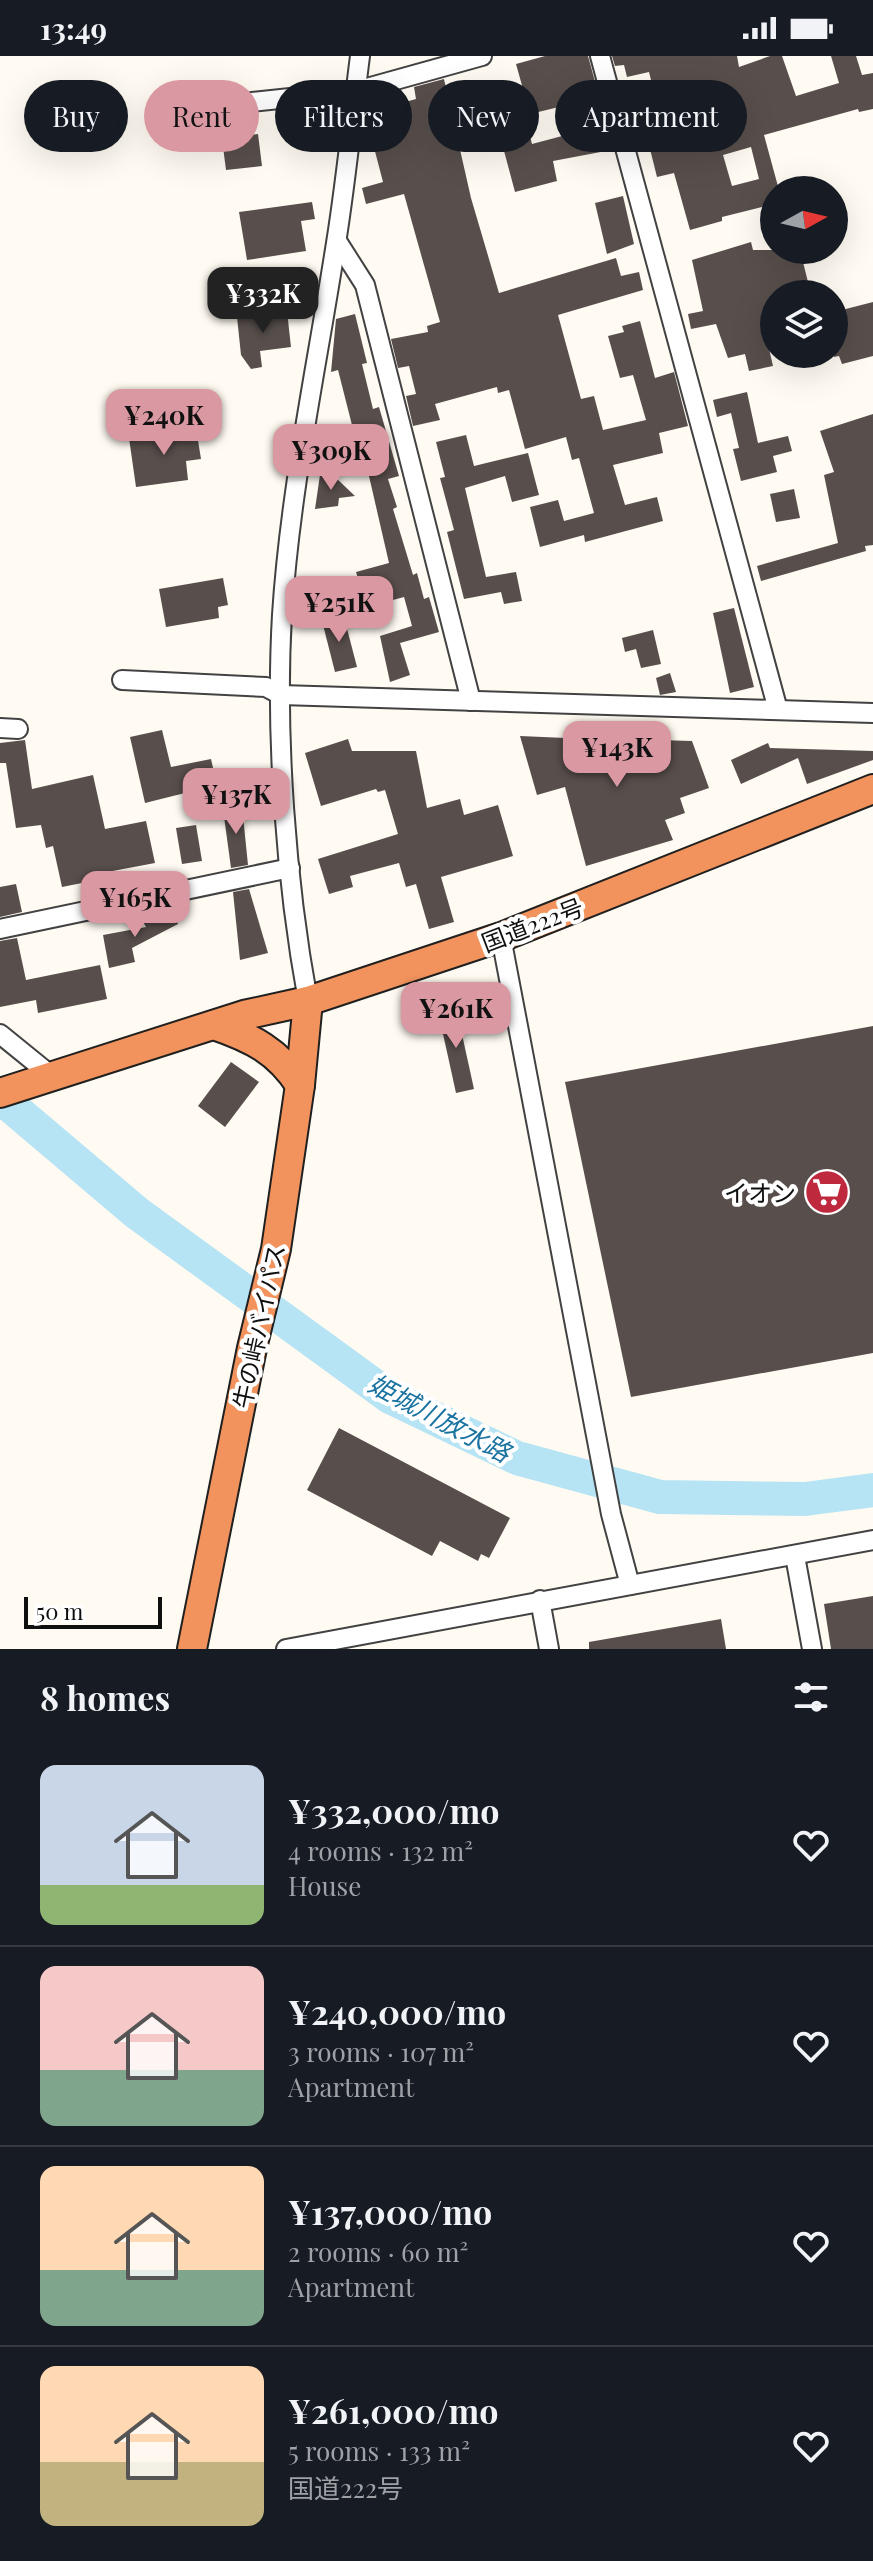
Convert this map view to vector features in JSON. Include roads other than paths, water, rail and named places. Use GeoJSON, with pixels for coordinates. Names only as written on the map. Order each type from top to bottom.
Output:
{"type":"FeatureCollection","features":[{"type":"Feature","properties":{"kind":"highway","name":"国道222号"},"geometry":{"type":"LineString","coordinates":[[0,1093],[214,1025],[308,1001],[501,937],[873,789]]}},
{"type":"Feature","properties":{"kind":"highway","name":"牛の峠バイパス"},"geometry":{"type":"LineString","coordinates":[[192,1649],[252,1348],[276,1249],[300,1085],[308,1001]]}},
{"type":"Feature","properties":{"kind":"highway"},"geometry":{"type":"LineString","coordinates":[[214,1025],[245,1035],[271,1050],[300,1085]]}},
{"type":"Feature","properties":{"kind":"street"},"geometry":{"type":"LineString","coordinates":[[357,80],[360,56]]}},
{"type":"Feature","properties":{"kind":"street"},"geometry":{"type":"LineString","coordinates":[[396,80],[482,56]]}},
{"type":"Feature","properties":{"kind":"street"},"geometry":{"type":"LineString","coordinates":[[600,56],[778,710]]}},
{"type":"Feature","properties":{"kind":"street"},"geometry":{"type":"LineString","coordinates":[[308,1001],[294,923],[290,868],[281,695],[282,614],[306,423],[337,241],[348,152]]}},
{"type":"Feature","properties":{"kind":"street"},"geometry":{"type":"LineString","coordinates":[[337,241],[365,285],[471,701]]}},
{"type":"Feature","properties":{"kind":"street"},"geometry":{"type":"LineString","coordinates":[[122,680],[266,687],[281,695],[873,713]]}},
{"type":"Feature","properties":{"kind":"street"},"geometry":{"type":"LineString","coordinates":[[0,929],[290,868]]}},
{"type":"Feature","properties":{"kind":"street"},"geometry":{"type":"LineString","coordinates":[[501,937],[611,1514],[630,1585]]}},
{"type":"Feature","properties":{"kind":"street"},"geometry":{"type":"LineString","coordinates":[[0,1034],[42,1080]]}},
{"type":"Feature","properties":{"kind":"street"},"geometry":{"type":"LineString","coordinates":[[286,1649],[873,1540]]}},
{"type":"Feature","properties":{"kind":"street"},"geometry":{"type":"LineString","coordinates":[[795,1556],[812,1649]]}},
{"type":"Feature","properties":{"kind":"street"},"geometry":{"type":"LineString","coordinates":[[540,1600],[549,1649]]}},
{"type":"Feature","properties":{"kind":"waterway","name":"姫城川放水路"},"geometry":{"type":"LineString","coordinates":[[0,1097],[137,1213],[390,1397],[517,1458],[660,1497],[805,1499],[873,1490]]}},
{"type":"Feature","properties":{"kind":"place","name":"イオン"},"geometry":{"type":"Point","coordinates":[827,1192]}}]}
